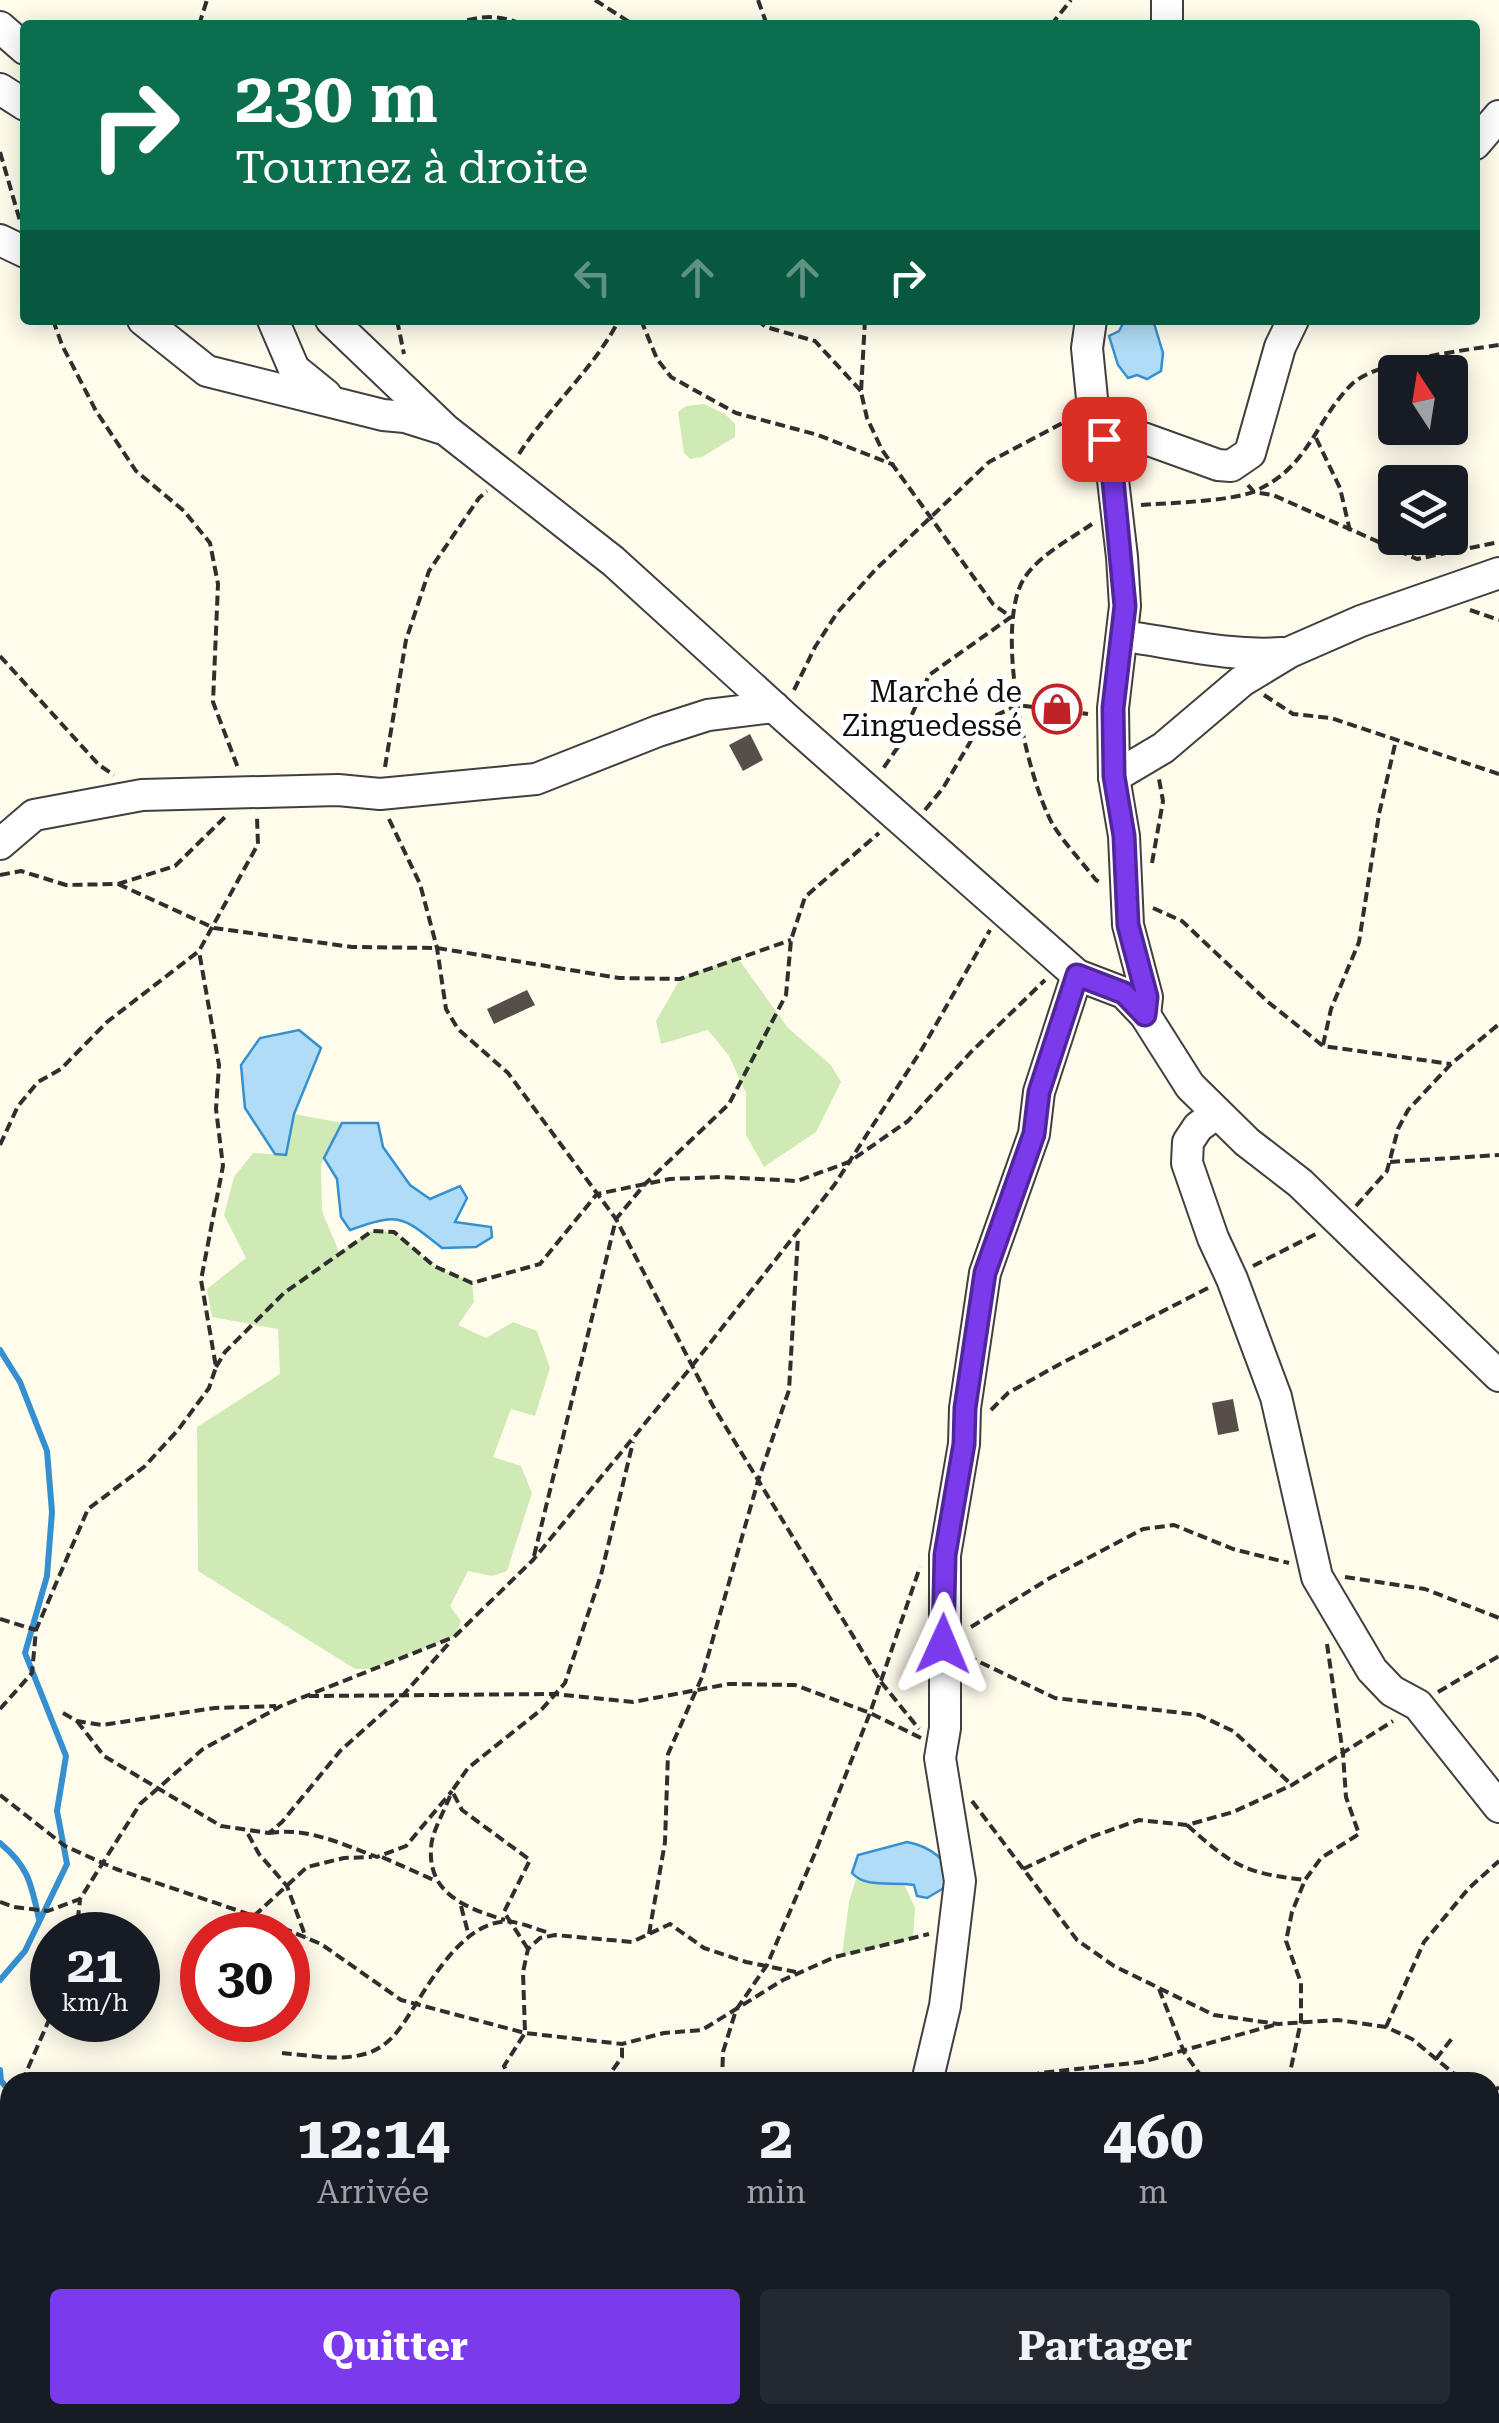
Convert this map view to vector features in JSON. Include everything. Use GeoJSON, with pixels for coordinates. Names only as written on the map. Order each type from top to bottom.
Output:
{"type":"FeatureCollection","features":[{"type":"Feature","properties":{"kind":"street"},"geometry":{"type":"LineString","coordinates":[[0,28],[20,45]]}},
{"type":"Feature","properties":{"kind":"street"},"geometry":{"type":"LineString","coordinates":[[1480,138],[1499,116]]}},
{"type":"Feature","properties":{"kind":"street"},"geometry":{"type":"LineString","coordinates":[[149,325],[207,371],[383,415],[405,416],[446,430]]}},
{"type":"Feature","properties":{"kind":"street"},"geometry":{"type":"LineString","coordinates":[[275,325],[294,369],[337,403]]}},
{"type":"Feature","properties":{"kind":"street"},"geometry":{"type":"LineString","coordinates":[[336,325],[446,430],[613,561],[1070,969],[1124,993],[1145,1015],[1190,1086],[1247,1142],[1313,1195],[1499,1376]]}},
{"type":"Feature","properties":{"kind":"street"},"geometry":{"type":"LineString","coordinates":[[1090,325],[1087,348],[1122,557],[1123,636],[1113,716],[1114,776],[1124,836],[1128,925],[1147,997],[1145,1015]]}},
{"type":"Feature","properties":{"kind":"street"},"geometry":{"type":"LineString","coordinates":[[1099,429],[1143,438],[1231,466],[1250,453],[1280,347],[1291,325]]}},
{"type":"Feature","properties":{"kind":"street"},"geometry":{"type":"LineString","coordinates":[[1114,776],[1155,752],[1242,680],[1290,652],[1361,621],[1499,572]]}},
{"type":"Feature","properties":{"kind":"street"},"geometry":{"type":"LineString","coordinates":[[1123,636],[1245,656],[1290,652]]}},
{"type":"Feature","properties":{"kind":"street"},"geometry":{"type":"LineString","coordinates":[[0,844],[34,815],[142,795],[338,790],[380,794],[536,779],[658,731],[708,716],[774,706]]}},
{"type":"Feature","properties":{"kind":"street"},"geometry":{"type":"LineString","coordinates":[[929,2072],[945,2006],[960,1881],[940,1758],[945,1728],[945,1555],[964,1444],[965,1408],[985,1273],[1034,1134],[1039,1092],[1070,969]]}},
{"type":"Feature","properties":{"kind":"street"},"geometry":{"type":"LineString","coordinates":[[1217,1113],[1198,1127],[1188,1142],[1188,1163],[1276,1398],[1318,1577],[1372,1670],[1392,1691],[1418,1704],[1499,1807]]}},
{"type":"Feature","properties":{"kind":"path"},"geometry":{"type":"LineString","coordinates":[[594,0],[626,20]]}},
{"type":"Feature","properties":{"kind":"path"},"geometry":{"type":"LineString","coordinates":[[1055,20],[1071,0]]}},
{"type":"Feature","properties":{"kind":"path"},"geometry":{"type":"LineString","coordinates":[[465,20],[503,16],[512,20]]}},
{"type":"Feature","properties":{"kind":"path"},"geometry":{"type":"LineString","coordinates":[[0,152],[15,238]]}},
{"type":"Feature","properties":{"kind":"path"},"geometry":{"type":"LineString","coordinates":[[0,1145],[18,1106],[38,1082],[61,1069],[107,1022],[199,951],[258,844],[257,812],[213,702],[218,584],[210,544],[184,511],[136,471],[96,411],[55,325]]}},
{"type":"Feature","properties":{"kind":"path"},"geometry":{"type":"LineString","coordinates":[[306,1696],[556,1694],[633,1702],[729,1684],[795,1685],[870,1712],[930,1742],[880,1682],[758,1481],[692,1366],[616,1219],[508,1074],[458,1029],[446,1009],[437,948],[420,884],[380,794],[406,640],[429,571],[479,498],[504,477],[616,325]]}},
{"type":"Feature","properties":{"kind":"path"},"geometry":{"type":"LineString","coordinates":[[644,325],[657,359],[670,377],[736,413],[818,436],[894,465]]}},
{"type":"Feature","properties":{"kind":"path"},"geometry":{"type":"LineString","coordinates":[[764,325],[815,341],[861,392]]}},
{"type":"Feature","properties":{"kind":"path"},"geometry":{"type":"LineString","coordinates":[[865,325],[861,392],[867,418],[931,517],[994,604],[1011,617]]}},
{"type":"Feature","properties":{"kind":"path"},"geometry":{"type":"LineString","coordinates":[[1254,492],[1294,464],[1354,381],[1388,366],[1499,345]]}},
{"type":"Feature","properties":{"kind":"path"},"geometry":{"type":"LineString","coordinates":[[774,706],[797,688],[814,647],[837,613],[875,570],[989,462],[1065,420],[1099,429]]}},
{"type":"Feature","properties":{"kind":"path"},"geometry":{"type":"LineString","coordinates":[[1316,438],[1340,488],[1350,531]]}},
{"type":"Feature","properties":{"kind":"path"},"geometry":{"type":"LineString","coordinates":[[1451,1064],[1323,1046],[1268,1002],[1182,920],[1096,880],[1054,826],[1033,780],[1018,705],[1011,617],[1024,579],[1044,557],[1115,508],[1254,492],[1273,495],[1417,560],[1499,542]]}},
{"type":"Feature","properties":{"kind":"path"},"geometry":{"type":"LineString","coordinates":[[869,791],[898,747],[929,675],[1011,617]]}},
{"type":"Feature","properties":{"kind":"path"},"geometry":{"type":"LineString","coordinates":[[0,656],[100,765],[142,795]]}},
{"type":"Feature","properties":{"kind":"path"},"geometry":{"type":"LineString","coordinates":[[1242,680],[1293,714],[1330,718],[1499,774]]}},
{"type":"Feature","properties":{"kind":"path"},"geometry":{"type":"LineString","coordinates":[[532,1560],[616,1219],[644,1184],[729,1104],[786,996],[791,940],[804,897],[943,788],[982,722],[1018,705],[1113,716]]}},
{"type":"Feature","properties":{"kind":"path"},"geometry":{"type":"LineString","coordinates":[[1323,1046],[1331,1009],[1359,942],[1379,814],[1396,740]]}},
{"type":"Feature","properties":{"kind":"path"},"geometry":{"type":"LineString","coordinates":[[1125,896],[1149,876],[1163,801],[1155,752]]}},
{"type":"Feature","properties":{"kind":"path"},"geometry":{"type":"LineString","coordinates":[[0,875],[21,871],[66,885],[118,884],[174,866],[250,793]]}},
{"type":"Feature","properties":{"kind":"path"},"geometry":{"type":"LineString","coordinates":[[118,884],[214,928],[352,948],[437,948],[618,978],[680,979],[791,940]]}},
{"type":"Feature","properties":{"kind":"path"},"geometry":{"type":"LineString","coordinates":[[269,1833],[340,1750],[404,1696],[454,1637],[532,1560],[692,1366],[850,1162],[922,1049],[1002,908]]}},
{"type":"Feature","properties":{"kind":"path"},"geometry":{"type":"LineString","coordinates":[[199,951],[220,1065],[216,1109],[223,1166],[201,1280],[216,1367]]}},
{"type":"Feature","properties":{"kind":"path"},"geometry":{"type":"LineString","coordinates":[[0,1709],[32,1673],[36,1630],[88,1509],[144,1467],[178,1430],[209,1388],[225,1352],[284,1293],[372,1231],[394,1232],[434,1266],[472,1283],[540,1264],[597,1194],[670,1179],[797,1180],[850,1162],[908,1121],[971,1052],[1070,969]]}},
{"type":"Feature","properties":{"kind":"path"},"geometry":{"type":"LineString","coordinates":[[1390,1162],[1499,1155]]}},
{"type":"Feature","properties":{"kind":"path"},"geometry":{"type":"LineString","coordinates":[[649,1934],[665,1842],[668,1754],[695,1692],[789,1390],[798,1231]]}},
{"type":"Feature","properties":{"kind":"path"},"geometry":{"type":"LineString","coordinates":[[78,1721],[104,1756],[221,1826],[248,1832],[292,1830],[329,1838],[377,1857],[406,1846],[468,1768],[542,1709],[565,1684],[602,1575],[634,1437]]}},
{"type":"Feature","properties":{"kind":"path"},"geometry":{"type":"LineString","coordinates":[[943,1644],[1050,1578],[1143,1529],[1174,1525],[1233,1550],[1288,1562],[1318,1577],[1360,1577],[1424,1590],[1499,1618]]}},
{"type":"Feature","properties":{"kind":"path"},"geometry":{"type":"LineString","coordinates":[[723,2072],[736,2010],[766,1965],[870,1712],[922,1562]]}},
{"type":"Feature","properties":{"kind":"path"},"geometry":{"type":"LineString","coordinates":[[0,1619],[36,1630]]}},
{"type":"Feature","properties":{"kind":"path"},"geometry":{"type":"LineString","coordinates":[[1290,2072],[1300,2021],[1301,1984],[1286,1941],[1304,1880],[1322,1858],[1360,1834],[1346,1797],[1344,1754],[1325,1628]]}},
{"type":"Feature","properties":{"kind":"path"},"geometry":{"type":"LineString","coordinates":[[79,1912],[80,1900],[101,1862],[140,1804],[203,1749],[281,1706],[454,1637]]}},
{"type":"Feature","properties":{"kind":"path"},"geometry":{"type":"LineString","coordinates":[[943,1644],[1056,1698],[1198,1715],[1233,1731],[1292,1785]]}},
{"type":"Feature","properties":{"kind":"path"},"geometry":{"type":"LineString","coordinates":[[1022,1869],[1139,1820],[1186,1825],[1233,1812],[1292,1785],[1499,1656]]}},
{"type":"Feature","properties":{"kind":"path"},"geometry":{"type":"LineString","coordinates":[[63,1713],[78,1721],[102,1725],[214,1708],[281,1706]]}},
{"type":"Feature","properties":{"kind":"path"},"geometry":{"type":"LineString","coordinates":[[940,1758],[1077,1940],[1114,1966],[1214,2015],[1278,2024]]}},
{"type":"Feature","properties":{"kind":"path"},"geometry":{"type":"LineString","coordinates":[[436,1881],[430,1848],[452,1791]]}},
{"type":"Feature","properties":{"kind":"path"},"geometry":{"type":"LineString","coordinates":[[452,1791],[462,1810],[530,1860],[504,1912],[528,1949]]}},
{"type":"Feature","properties":{"kind":"path"},"geometry":{"type":"LineString","coordinates":[[0,1795],[63,1844],[101,1862],[243,1912]]}},
{"type":"Feature","properties":{"kind":"path"},"geometry":{"type":"LineString","coordinates":[[1186,1825],[1227,1860],[1262,1875],[1304,1880]]}},
{"type":"Feature","properties":{"kind":"path"},"geometry":{"type":"LineString","coordinates":[[248,1832],[259,1854],[286,1886],[296,1912]]}},
{"type":"Feature","properties":{"kind":"path"},"geometry":{"type":"LineString","coordinates":[[258,1912],[306,1867],[344,1858],[384,1857],[436,1881],[461,1906],[555,1934],[632,1942],[670,1924],[704,1948],[800,1972]]}},
{"type":"Feature","properties":{"kind":"path"},"geometry":{"type":"LineString","coordinates":[[1386,2027],[1424,1942],[1469,1888],[1499,1862]]}},
{"type":"Feature","properties":{"kind":"path"},"geometry":{"type":"LineString","coordinates":[[0,1902],[48,1911],[80,1900]]}},
{"type":"Feature","properties":{"kind":"path"},"geometry":{"type":"LineString","coordinates":[[461,1906],[469,1938]]}},
{"type":"Feature","properties":{"kind":"path"},"geometry":{"type":"LineString","coordinates":[[282,2053],[369,2053],[404,2026],[457,1948],[481,1928],[510,1921]]}},
{"type":"Feature","properties":{"kind":"path"},"geometry":{"type":"LineString","coordinates":[[310,1940],[401,2000],[525,2032],[622,2044],[664,2033],[702,2030],[800,1972],[836,1957],[953,1927]]}},
{"type":"Feature","properties":{"kind":"path"},"geometry":{"type":"LineString","coordinates":[[507,2072],[504,2066],[525,2032],[523,1972],[528,1949],[540,1938],[555,1934]]}},
{"type":"Feature","properties":{"kind":"path"},"geometry":{"type":"LineString","coordinates":[[1158,1986],[1184,2052],[1198,2072]]}},
{"type":"Feature","properties":{"kind":"path"},"geometry":{"type":"LineString","coordinates":[[1057,2072],[1142,2062],[1278,2024],[1338,2020],[1386,2027],[1412,2039],[1452,2072]]}},
{"type":"Feature","properties":{"kind":"path"},"geometry":{"type":"LineString","coordinates":[[1436,2059],[1452,2036]]}},
{"type":"Feature","properties":{"kind":"path"},"geometry":{"type":"LineString","coordinates":[[26,2072],[39,2042]]}},
{"type":"Feature","properties":{"kind":"path"},"geometry":{"type":"LineString","coordinates":[[611,2072],[622,2057],[622,2044]]}},
{"type":"Feature","properties":{"kind":"green space"},"geometry":{"type":"Polygon","coordinates":[[[704,404],[735,424],[735,437],[702,457],[690,459],[684,453],[678,412],[686,406],[704,404]]]}},
{"type":"Feature","properties":{"kind":"green space"},"geometry":{"type":"Polygon","coordinates":[[[737,957],[788,1028],[831,1065],[841,1082],[816,1132],[764,1167],[746,1135],[746,1093],[729,1056],[708,1030],[661,1044],[656,1021],[680,979],[737,957]]]}},
{"type":"Feature","properties":{"kind":"green space"},"geometry":{"type":"Polygon","coordinates":[[[294,1114],[342,1123],[321,1165],[322,1211],[339,1252],[372,1231],[394,1232],[434,1266],[472,1283],[474,1302],[458,1325],[486,1338],[513,1322],[537,1331],[550,1368],[535,1416],[511,1409],[493,1457],[521,1466],[532,1493],[507,1571],[492,1576],[468,1571],[450,1606],[461,1621],[454,1637],[371,1669],[355,1669],[198,1571],[197,1427],[280,1374],[278,1329],[212,1317],[207,1289],[246,1258],[224,1215],[234,1177],[253,1153],[286,1155],[294,1114]]]}},
{"type":"Feature","properties":{"kind":"green space"},"geometry":{"type":"Polygon","coordinates":[[[856,1879],[904,1884],[915,1908],[913,1938],[842,1956],[856,1879]]]}},
{"type":"Feature","properties":{"kind":"water"},"geometry":{"type":"Polygon","coordinates":[[[1122,325],[1155,325],[1163,353],[1161,371],[1147,379],[1137,375],[1128,378],[1118,365],[1109,336],[1122,325]]]}},
{"type":"Feature","properties":{"kind":"water"},"geometry":{"type":"Polygon","coordinates":[[[299,1030],[321,1048],[294,1114],[286,1155],[275,1154],[245,1108],[241,1065],[260,1038],[299,1030]]]}},
{"type":"Feature","properties":{"kind":"water"},"geometry":{"type":"Polygon","coordinates":[[[342,1123],[378,1123],[383,1147],[410,1185],[430,1199],[460,1186],[467,1198],[455,1222],[491,1227],[492,1237],[476,1247],[442,1248],[400,1220],[350,1230],[341,1217],[337,1179],[324,1158],[342,1123]]]}},
{"type":"Feature","properties":{"kind":"water"},"geometry":{"type":"Polygon","coordinates":[[[907,1842],[937,1855],[954,1882],[927,1898],[917,1896],[914,1885],[872,1883],[852,1873],[858,1855],[907,1842]]]}},
{"type":"Feature","properties":{"kind":"building"},"geometry":{"type":"Polygon","coordinates":[[[750,734],[763,760],[743,771],[729,745],[750,734]]]}},
{"type":"Feature","properties":{"kind":"building"},"geometry":{"type":"Polygon","coordinates":[[[527,990],[535,1005],[494,1024],[487,1009],[527,990]]]}},
{"type":"Feature","properties":{"kind":"building"},"geometry":{"type":"Polygon","coordinates":[[[1233,1399],[1239,1431],[1218,1435],[1212,1403],[1233,1399]]]}},
{"type":"Feature","properties":{"kind":"waterway"},"geometry":{"type":"LineString","coordinates":[[0,1350],[20,1382],[47,1451],[52,1512],[47,1576],[25,1653],[66,1756],[57,1811],[67,1864],[25,1951],[0,1980]]}},
{"type":"Feature","properties":{"kind":"waterway"},"geometry":{"type":"LineString","coordinates":[[0,1843],[27,1877],[37,1912]]}},
{"type":"Feature","properties":{"kind":"place","name":"Marché de Zinguedessé"},"geometry":{"type":"Point","coordinates":[1057,709]}},
{"type":"Feature","properties":{"kind":"route"},"geometry":{"type":"LineString","coordinates":[[943,1644],[945,1555],[964,1444],[965,1408],[985,1273],[1034,1134],[1039,1092],[1077,975],[1124,993],[1145,1015],[1147,997],[1128,925],[1124,836],[1114,776],[1113,708],[1125,606],[1113,480],[1104,439]]}}]}
